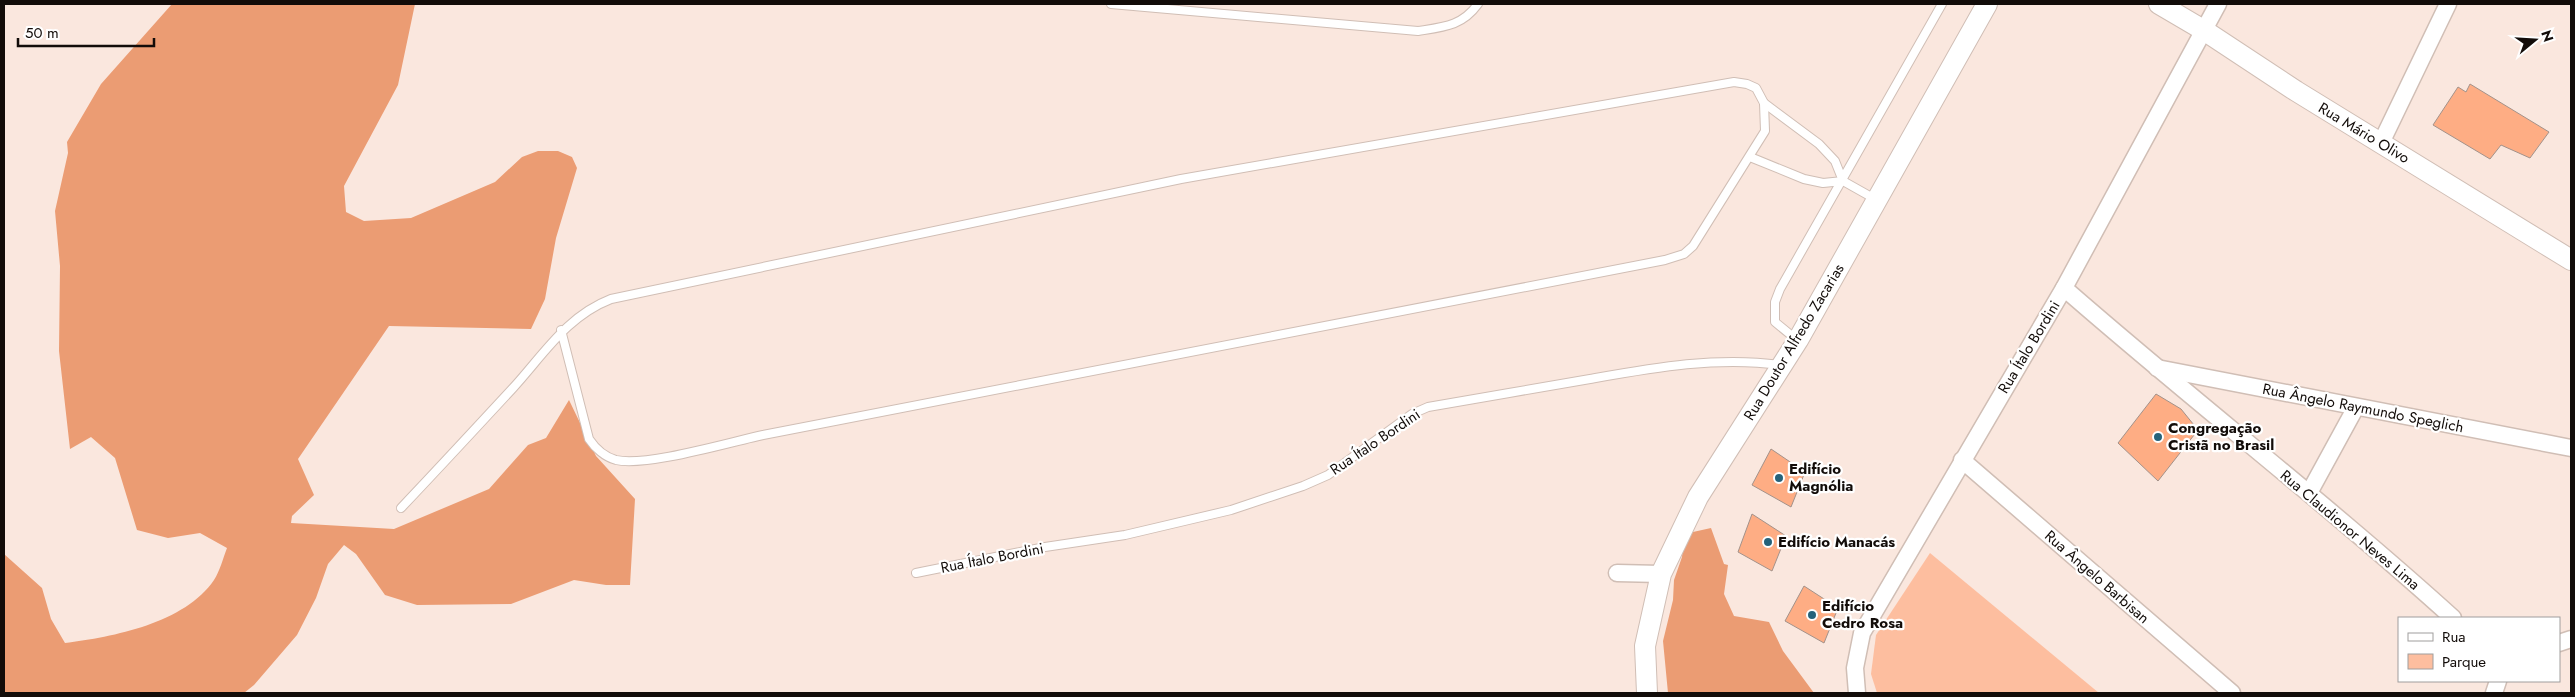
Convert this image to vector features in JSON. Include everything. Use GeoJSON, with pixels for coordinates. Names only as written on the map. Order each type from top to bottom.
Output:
{"type":"FeatureCollection","features":[{"type":"Feature","properties":{"kind":"street","name":"Rua Doutor Alfredo Zacarias"},"geometry":{"type":"LineString","coordinates":[[1647,693],[1645,646],[1661,574],[1698,498],[1798,340],[1987,4]]}},
{"type":"Feature","properties":{"kind":"street","name":"Rua Mário Olivo"},"geometry":{"type":"LineString","coordinates":[[2159,4],[2205,31],[2296,92],[2571,260]]}},
{"type":"Feature","properties":{"kind":"street","name":"Rua Ítalo Bordini"},"geometry":{"type":"LineString","coordinates":[[1857,693],[1855,668],[1862,632],[2064,288],[2218,4]]}},
{"type":"Feature","properties":{"kind":"street"},"geometry":{"type":"LineString","coordinates":[[2381,143],[2448,4]]}},
{"type":"Feature","properties":{"kind":"street","name":"Rua Claudionor Neves Lima"},"geometry":{"type":"LineString","coordinates":[[2064,288],[2155,368],[2309,493],[2452,617]]}},
{"type":"Feature","properties":{"kind":"street","name":"Rua Ângelo Raymundo Speglich"},"geometry":{"type":"LineString","coordinates":[[2155,368],[2571,448]]}},
{"type":"Feature","properties":{"kind":"street"},"geometry":{"type":"LineString","coordinates":[[2309,493],[2356,407]]}},
{"type":"Feature","properties":{"kind":"street","name":"Rua Ângelo Barbisan"},"geometry":{"type":"LineString","coordinates":[[1962,460],[2223,691]]}},
{"type":"Feature","properties":{"kind":"street"},"geometry":{"type":"LineString","coordinates":[[1617,573],[1661,574]]}},
{"type":"Feature","properties":{"kind":"lane"},"geometry":{"type":"LineString","coordinates":[[1111,4],[1418,31],[1446,27],[1469,16],[1478,4]]}},
{"type":"Feature","properties":{"kind":"lane"},"geometry":{"type":"LineString","coordinates":[[1798,340],[1775,322],[1774,302],[1942,4]]}},
{"type":"Feature","properties":{"kind":"lane"},"geometry":{"type":"LineString","coordinates":[[401,508],[526,373],[561,330],[593,306],[611,298],[1181,179],[1734,82],[1756,88],[1764,103],[1818,144],[1835,161],[1843,181]]}},
{"type":"Feature","properties":{"kind":"lane"},"geometry":{"type":"LineString","coordinates":[[561,330],[589,439],[596,449],[615,460],[644,460],[763,435],[1665,260],[1684,254],[1694,246],[1765,131],[1764,103]]}},
{"type":"Feature","properties":{"kind":"lane"},"geometry":{"type":"LineString","coordinates":[[1750,157],[1804,179],[1823,183],[1843,181],[1876,200]]}},
{"type":"Feature","properties":{"kind":"lane","name":"Rua Ítalo Bordini"},"geometry":{"type":"LineString","coordinates":[[916,573],[1045,547],[1124,535],[1231,510],[1328,475],[1412,414],[1428,407],[1635,371],[1714,362],[1752,361],[1782,366]]}},
{"type":"Feature","properties":{"kind":"green space"},"geometry":{"type":"Polygon","coordinates":[[[1930,553],[2099,693],[1877,693],[1871,674],[1876,635],[1930,553]]]}},
{"type":"Feature","properties":{"kind":"shaded area"},"geometry":{"type":"Polygon","coordinates":[[[172,4],[415,4],[398,85],[344,186],[346,212],[364,221],[411,218],[495,182],[522,157],[538,151],[558,151],[572,157],[577,168],[556,238],[545,299],[531,329],[389,326],[298,459],[314,495],[292,516],[291,523],[394,529],[489,489],[528,445],[546,438],[569,400],[596,456],[635,499],[630,585],[606,585],[574,580],[511,604],[417,605],[385,595],[356,554],[344,545],[328,564],[316,598],[297,635],[254,685],[244,693],[4,693],[4,554],[42,588],[51,619],[65,643],[126,632],[167,617],[185,607],[201,595],[214,580],[227,548],[200,533],[168,538],[137,530],[115,458],[91,437],[70,449],[59,351],[60,266],[55,211],[68,153],[67,142],[101,84],[172,4]]]}},
{"type":"Feature","properties":{"kind":"shaded area"},"geometry":{"type":"Polygon","coordinates":[[[1711,528],[1724,564],[1728,565],[1724,594],[1734,616],[1769,622],[1783,651],[1814,693],[1668,693],[1663,641],[1673,600],[1674,580],[1682,557],[1684,534],[1711,528]]]}},
{"type":"Feature","properties":{"kind":"building"},"geometry":{"type":"Polygon","coordinates":[[[2470,84],[2549,132],[2530,158],[2501,145],[2490,159],[2433,125],[2458,87],[2466,92],[2470,84]]]}},
{"type":"Feature","properties":{"kind":"building","name":"Congregação Cristã no Brasil"},"geometry":{"type":"Polygon","coordinates":[[[2156,394],[2181,409],[2198,430],[2158,481],[2118,443],[2156,394]]]}},
{"type":"Feature","properties":{"kind":"building","name":"Edifício Magnólia"},"geometry":{"type":"Polygon","coordinates":[[[1771,449],[1805,472],[1791,507],[1752,485],[1771,449]]]}},
{"type":"Feature","properties":{"kind":"building","name":"Edifício Manacás"},"geometry":{"type":"Polygon","coordinates":[[[1752,514],[1786,536],[1772,571],[1738,552],[1752,514]]]}},
{"type":"Feature","properties":{"kind":"building","name":"Edifício Cedro Rosa"},"geometry":{"type":"Polygon","coordinates":[[[1804,586],[1838,608],[1824,643],[1785,621],[1804,586]]]}},
{"type":"Feature","properties":{"kind":"place","name":"Congregação Cristã no Brasil"},"geometry":{"type":"Point","coordinates":[2158,437]}},
{"type":"Feature","properties":{"kind":"place","name":"Edifício Magnólia"},"geometry":{"type":"Point","coordinates":[1779,478]}},
{"type":"Feature","properties":{"kind":"place","name":"Edifício Manacás"},"geometry":{"type":"Point","coordinates":[1768,542]}},
{"type":"Feature","properties":{"kind":"place","name":"Edifício Cedro Rosa"},"geometry":{"type":"Point","coordinates":[1812,615]}}]}
